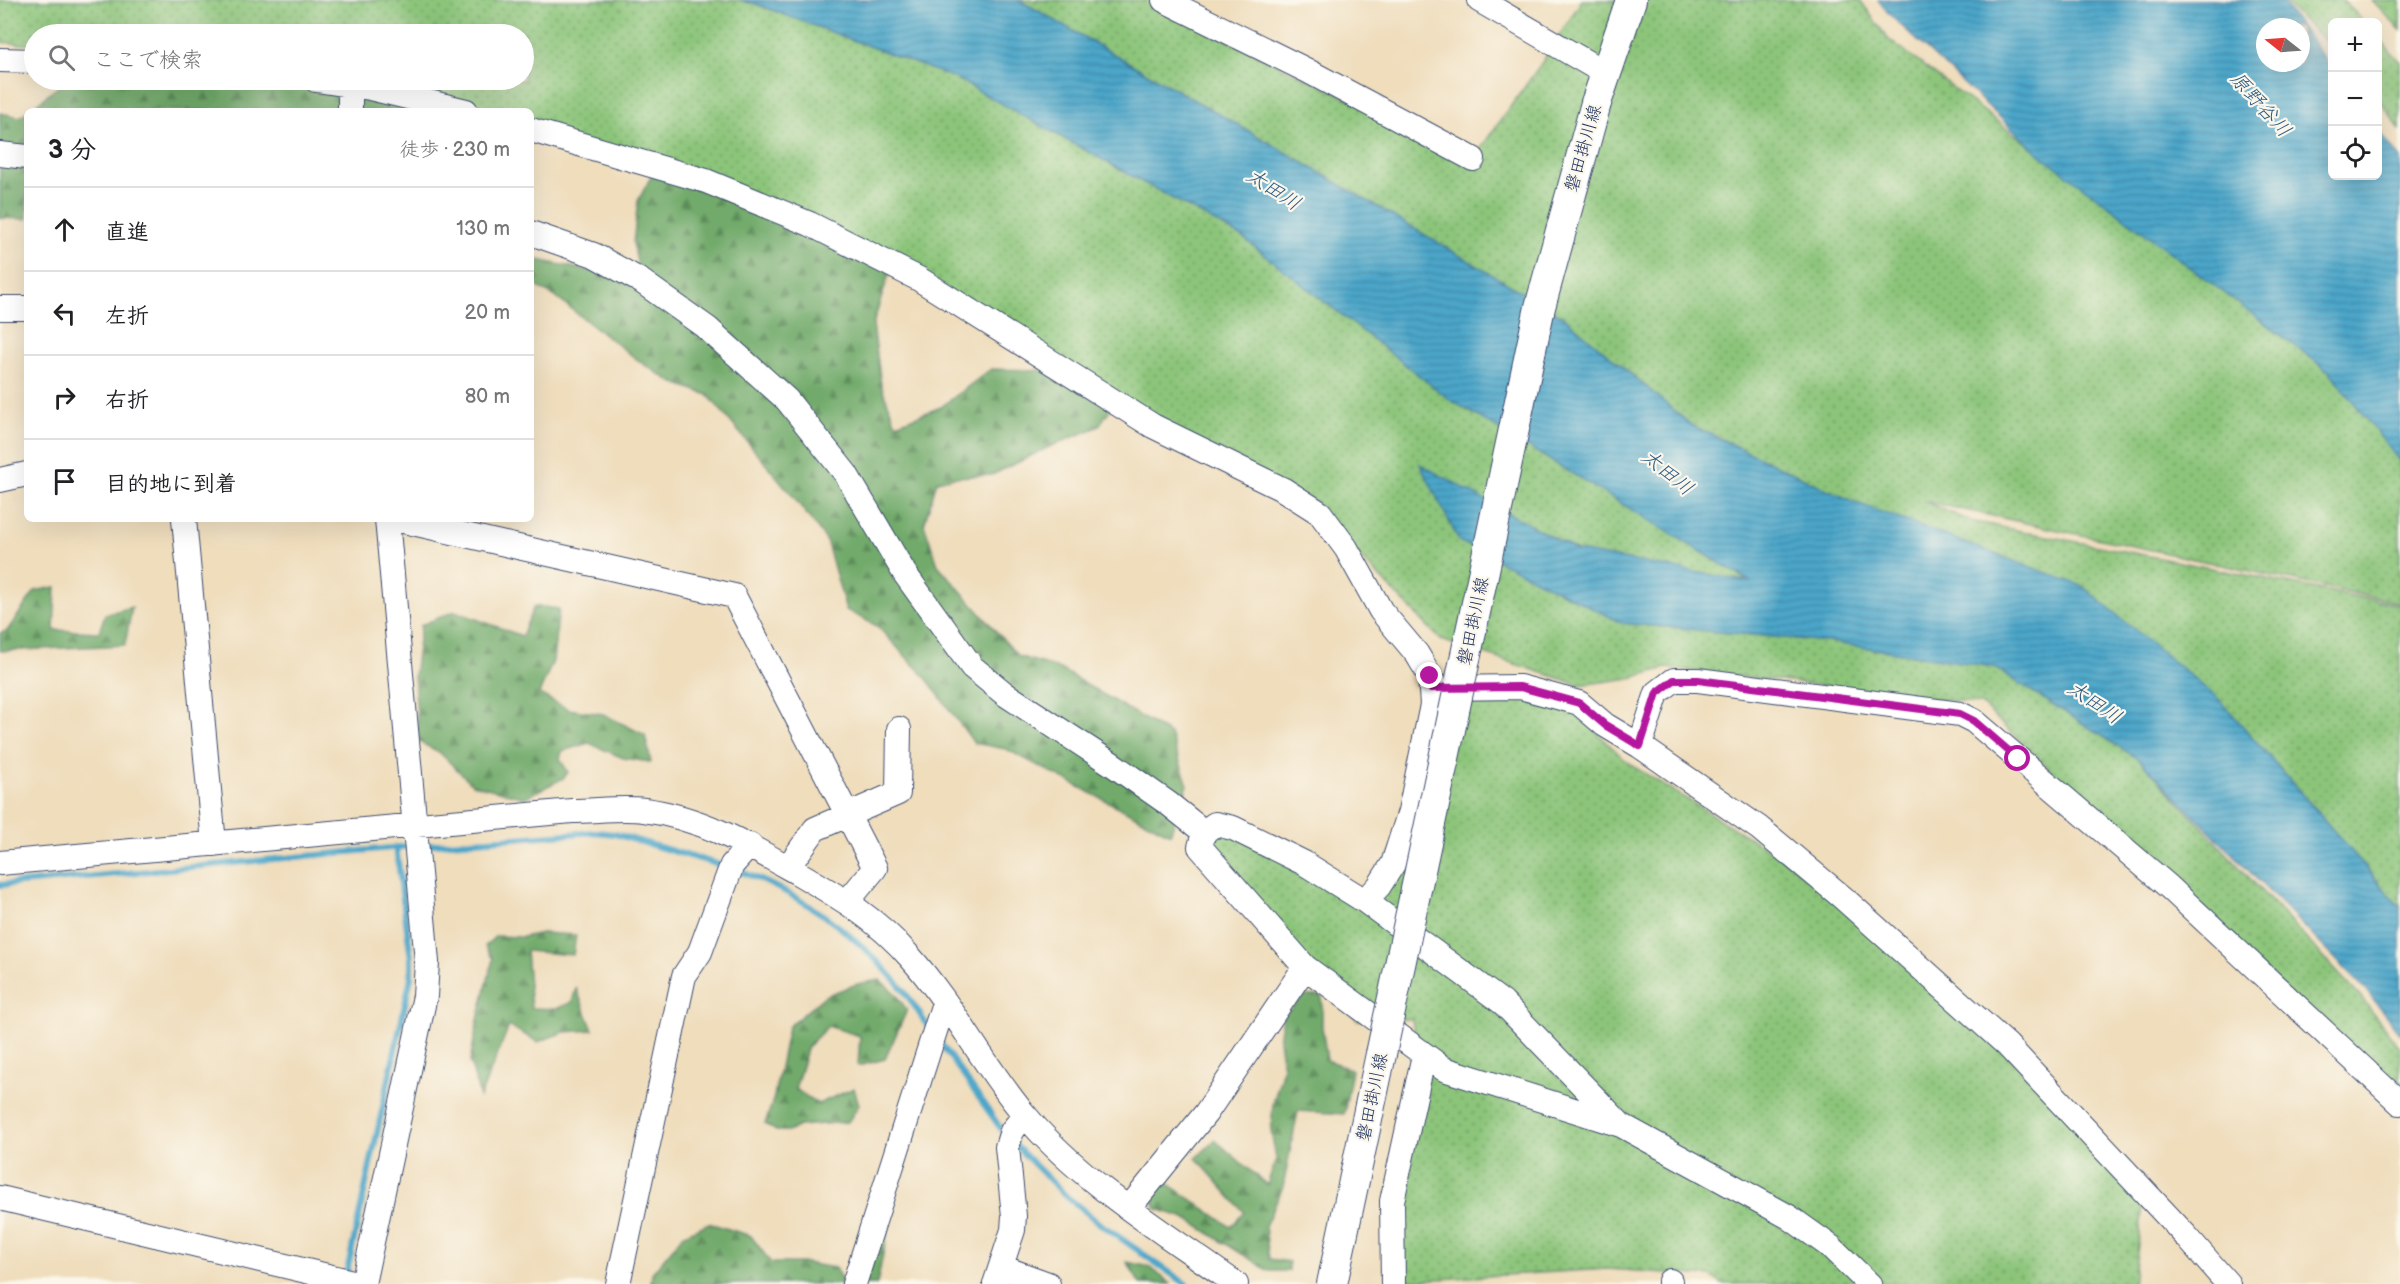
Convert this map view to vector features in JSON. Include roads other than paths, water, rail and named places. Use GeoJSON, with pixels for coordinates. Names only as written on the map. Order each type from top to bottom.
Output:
{"type":"FeatureCollection","features":[{"type":"Feature","properties":{"kind":"main road","name":"磐田掛川線"},"geometry":{"type":"LineString","coordinates":[[1332,1284],[1539,307],[1596,103],[1631,0]]}},
{"type":"Feature","properties":{"kind":"street"},"geometry":{"type":"LineString","coordinates":[[1164,0],[1306,70],[1473,159]]}},
{"type":"Feature","properties":{"kind":"street"},"geometry":{"type":"LineString","coordinates":[[1479,0],[1608,63]]}},
{"type":"Feature","properties":{"kind":"street"},"geometry":{"type":"LineString","coordinates":[[0,60],[24,61]]}},
{"type":"Feature","properties":{"kind":"street"},"geometry":{"type":"LineString","coordinates":[[350,90],[350,108]]}},
{"type":"Feature","properties":{"kind":"street"},"geometry":{"type":"LineString","coordinates":[[372,90],[453,108]]}},
{"type":"Feature","properties":{"kind":"street"},"geometry":{"type":"LineString","coordinates":[[534,131],[706,181],[810,224],[919,279],[1153,426],[1284,490],[1320,513],[1346,548],[1381,611],[1417,654],[1430,676],[1432,705],[1410,811],[1393,864],[1379,886],[1365,901]]}},
{"type":"Feature","properties":{"kind":"street"},"geometry":{"type":"LineString","coordinates":[[0,154],[24,158]]}},
{"type":"Feature","properties":{"kind":"street"},"geometry":{"type":"LineString","coordinates":[[534,234],[594,255],[641,281],[731,349],[787,400],[846,474],[905,574],[972,667],[1005,694],[1112,764],[1204,832]]}},
{"type":"Feature","properties":{"kind":"street"},"geometry":{"type":"LineString","coordinates":[[0,308],[24,308]]}},
{"type":"Feature","properties":{"kind":"street"},"geometry":{"type":"LineString","coordinates":[[0,480],[24,475]]}},
{"type":"Feature","properties":{"kind":"street"},"geometry":{"type":"LineString","coordinates":[[184,522],[214,844]]}},
{"type":"Feature","properties":{"kind":"street"},"geometry":{"type":"LineString","coordinates":[[0,1198],[362,1284],[425,996],[426,962],[396,522]]}},
{"type":"Feature","properties":{"kind":"street"},"geometry":{"type":"LineString","coordinates":[[409,522],[734,596],[875,868],[847,902]]}},
{"type":"Feature","properties":{"kind":"street"},"geometry":{"type":"LineString","coordinates":[[1640,746],[1657,693],[1674,680],[1698,680],[1960,714],[1974,721],[2169,887],[2400,1103]]}},
{"type":"Feature","properties":{"kind":"street"},"geometry":{"type":"LineString","coordinates":[[1431,688],[1520,687],[1579,703],[1605,725],[1640,746],[1759,828],[1842,897],[2007,1045],[2187,1237],[2228,1284]]}},
{"type":"Feature","properties":{"kind":"street"},"geometry":{"type":"LineString","coordinates":[[788,867],[815,829],[898,793],[899,729]]}},
{"type":"Feature","properties":{"kind":"street"},"geometry":{"type":"LineString","coordinates":[[0,863],[572,811],[643,810],[689,820],[750,845],[847,902],[890,935],[911,958],[1024,1114],[1067,1157],[1109,1194],[1236,1284]]}},
{"type":"Feature","properties":{"kind":"street"},"geometry":{"type":"LineString","coordinates":[[1621,1125],[1503,1003],[1365,901],[1304,863],[1233,828],[1215,824],[1204,832],[1200,847],[1305,967],[1444,1069],[1621,1125],[1789,1218],[1832,1247],[1869,1284]]}},
{"type":"Feature","properties":{"kind":"street"},"geometry":{"type":"LineString","coordinates":[[618,1284],[684,976],[700,952],[732,865],[750,845]]}},
{"type":"Feature","properties":{"kind":"street"},"geometry":{"type":"LineString","coordinates":[[1129,1208],[1206,1113],[1305,967]]}},
{"type":"Feature","properties":{"kind":"street"},"geometry":{"type":"LineString","coordinates":[[854,1284],[944,1003]]}},
{"type":"Feature","properties":{"kind":"street"},"geometry":{"type":"LineString","coordinates":[[1393,1284],[1392,1201],[1424,1055]]}},
{"type":"Feature","properties":{"kind":"street"},"geometry":{"type":"LineString","coordinates":[[1024,1114],[1012,1131],[1007,1147],[1014,1216],[1013,1230],[998,1275],[1048,1284]]}},
{"type":"Feature","properties":{"kind":"water","name":"太田川"},"geometry":{"type":"Polygon","coordinates":[[[739,0],[1019,0],[1280,149],[1565,318],[1691,425],[1854,502],[2082,586],[2221,701],[2400,907],[2400,1034],[2367,991],[2140,760],[1994,667],[1829,642],[1622,623],[1459,541],[1420,464],[1577,551],[1751,582],[1449,399],[1242,237],[957,79],[756,4],[739,0]]]}},
{"type":"Feature","properties":{"kind":"water","name":"原野谷川"},"geometry":{"type":"Polygon","coordinates":[[[1878,0],[2281,0],[2294,18],[2256,18],[2256,72],[2310,72],[2310,39],[2328,64],[2328,180],[2382,180],[2382,134],[2400,159],[2400,462],[2331,373],[2038,153],[1890,15],[1878,0]]]}},
{"type":"Feature","properties":{"kind":"waterway"},"geometry":{"type":"LineString","coordinates":[[422,845],[595,832],[615,834],[727,867]]}},
{"type":"Feature","properties":{"kind":"waterway"},"geometry":{"type":"LineString","coordinates":[[0,885],[412,846]]}},
{"type":"Feature","properties":{"kind":"waterway"},"geometry":{"type":"LineString","coordinates":[[346,1276],[411,977],[411,958],[396,847]]}},
{"type":"Feature","properties":{"kind":"waterway"},"geometry":{"type":"LineString","coordinates":[[737,870],[782,890],[841,928],[894,979],[929,1028]]}},
{"type":"Feature","properties":{"kind":"waterway"},"geometry":{"type":"LineString","coordinates":[[939,1041],[1004,1133]]}},
{"type":"Feature","properties":{"kind":"waterway"},"geometry":{"type":"LineString","coordinates":[[1015,1145],[1066,1196],[1099,1223],[1186,1284]]}}]}
